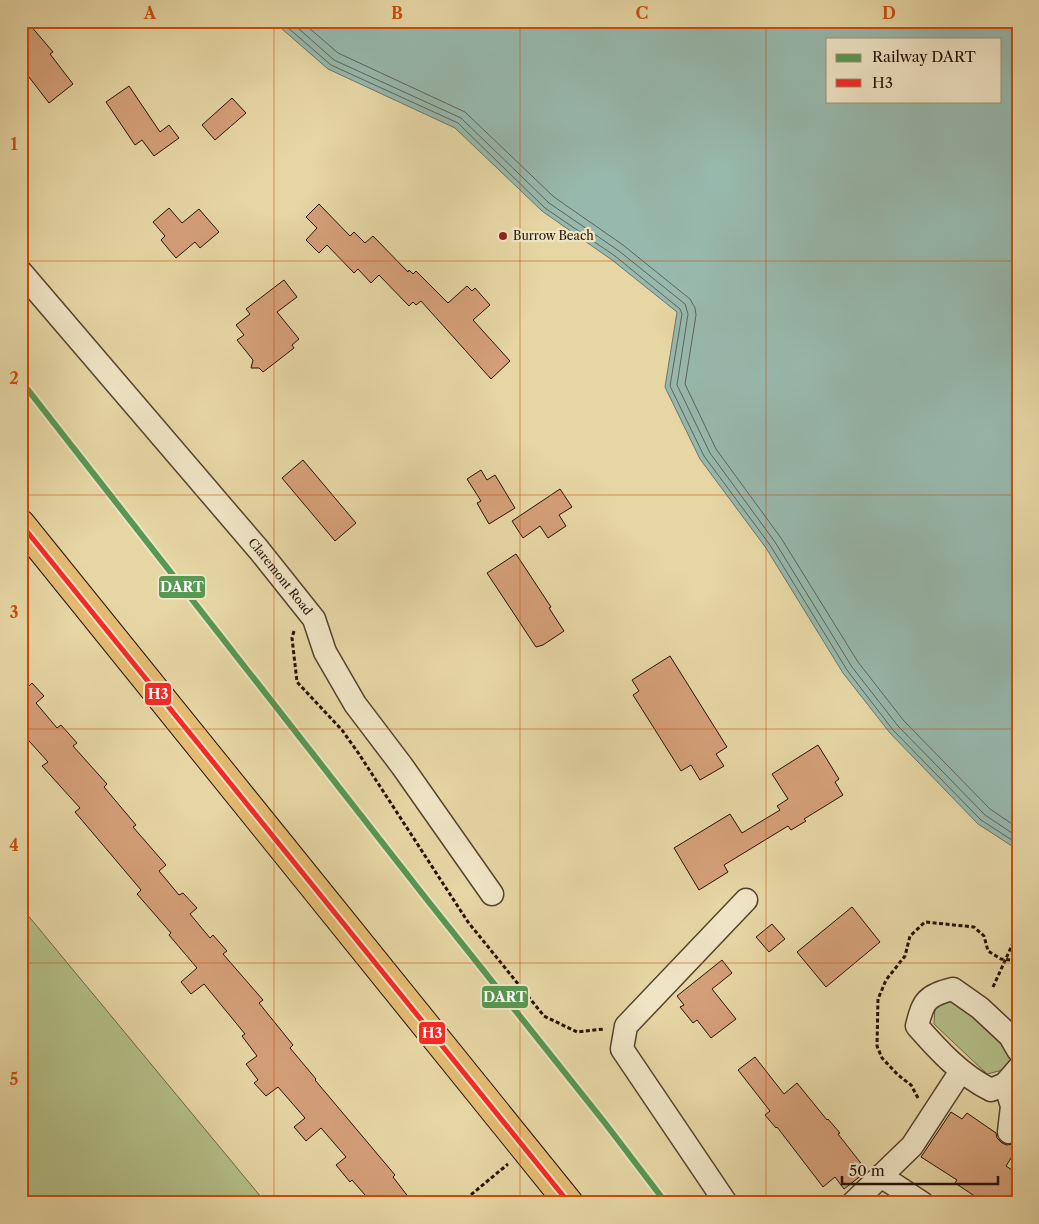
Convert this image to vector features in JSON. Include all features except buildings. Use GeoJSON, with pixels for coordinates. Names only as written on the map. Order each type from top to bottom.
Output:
{"type":"FeatureCollection","features":[{"type":"Feature","properties":{"kind":"main road"},"geometry":{"type":"LineString","coordinates":[[21,524],[569,1203]]}},
{"type":"Feature","properties":{"kind":"street","name":"Claremont Road"},"geometry":{"type":"LineString","coordinates":[[24,282],[230,516],[314,619],[325,652],[355,704],[402,766],[492,894]]}},
{"type":"Feature","properties":{"kind":"street"},"geometry":{"type":"LineString","coordinates":[[726,1203],[622,1049],[626,1026],[746,900]]}},
{"type":"Feature","properties":{"kind":"street"},"geometry":{"type":"LineString","coordinates":[[1011,1076],[991,1090],[974,1082],[916,1026],[921,1008],[935,993],[953,989],[980,1008],[1010,1036],[1018,1050]]}},
{"type":"Feature","properties":{"kind":"street"},"geometry":{"type":"LineString","coordinates":[[853,1203],[912,1146],[961,1071]]}},
{"type":"Feature","properties":{"kind":"street"},"geometry":{"type":"LineString","coordinates":[[1009,1132],[1012,1106],[1011,1076]]}},
{"type":"Feature","properties":{"kind":"street"},"geometry":{"type":"LineString","coordinates":[[881,1176],[922,1203]]}},
{"type":"Feature","properties":{"kind":"path"},"geometry":{"type":"LineString","coordinates":[[303,605],[292,638],[297,682],[342,730],[468,922],[544,1016],[576,1032],[626,1026]]}},
{"type":"Feature","properties":{"kind":"path"},"geometry":{"type":"LineString","coordinates":[[993,987],[1018,932]]}},
{"type":"Feature","properties":{"kind":"path"},"geometry":{"type":"LineString","coordinates":[[461,1203],[511,1162]]}},
{"type":"Feature","properties":{"kind":"green space"},"geometry":{"type":"Polygon","coordinates":[[[21,907],[266,1203],[21,1203],[21,907]]]}},
{"type":"Feature","properties":{"kind":"green space"},"geometry":{"type":"Polygon","coordinates":[[[955,998],[1008,1046],[1011,1058],[1007,1069],[987,1074],[934,1024],[935,1007],[955,998]]]}},
{"type":"Feature","properties":{"kind":"water"},"geometry":{"type":"Polygon","coordinates":[[[276,21],[1018,21],[1018,850],[978,824],[890,733],[843,673],[766,548],[700,459],[665,387],[677,312],[612,260],[542,211],[455,128],[328,69],[282,29],[276,21]]]}},
{"type":"Feature","properties":{"kind":"rail line","name":"DART"},"geometry":{"type":"LineString","coordinates":[[21,381],[666,1203]]}},
{"type":"Feature","properties":{"kind":"transit line","name":"H3"},"geometry":{"type":"LineString","coordinates":[[21,524],[569,1203]]}},
{"type":"Feature","properties":{"kind":"place","name":"Burrow Beach"},"geometry":{"type":"Point","coordinates":[503,236]}}]}
